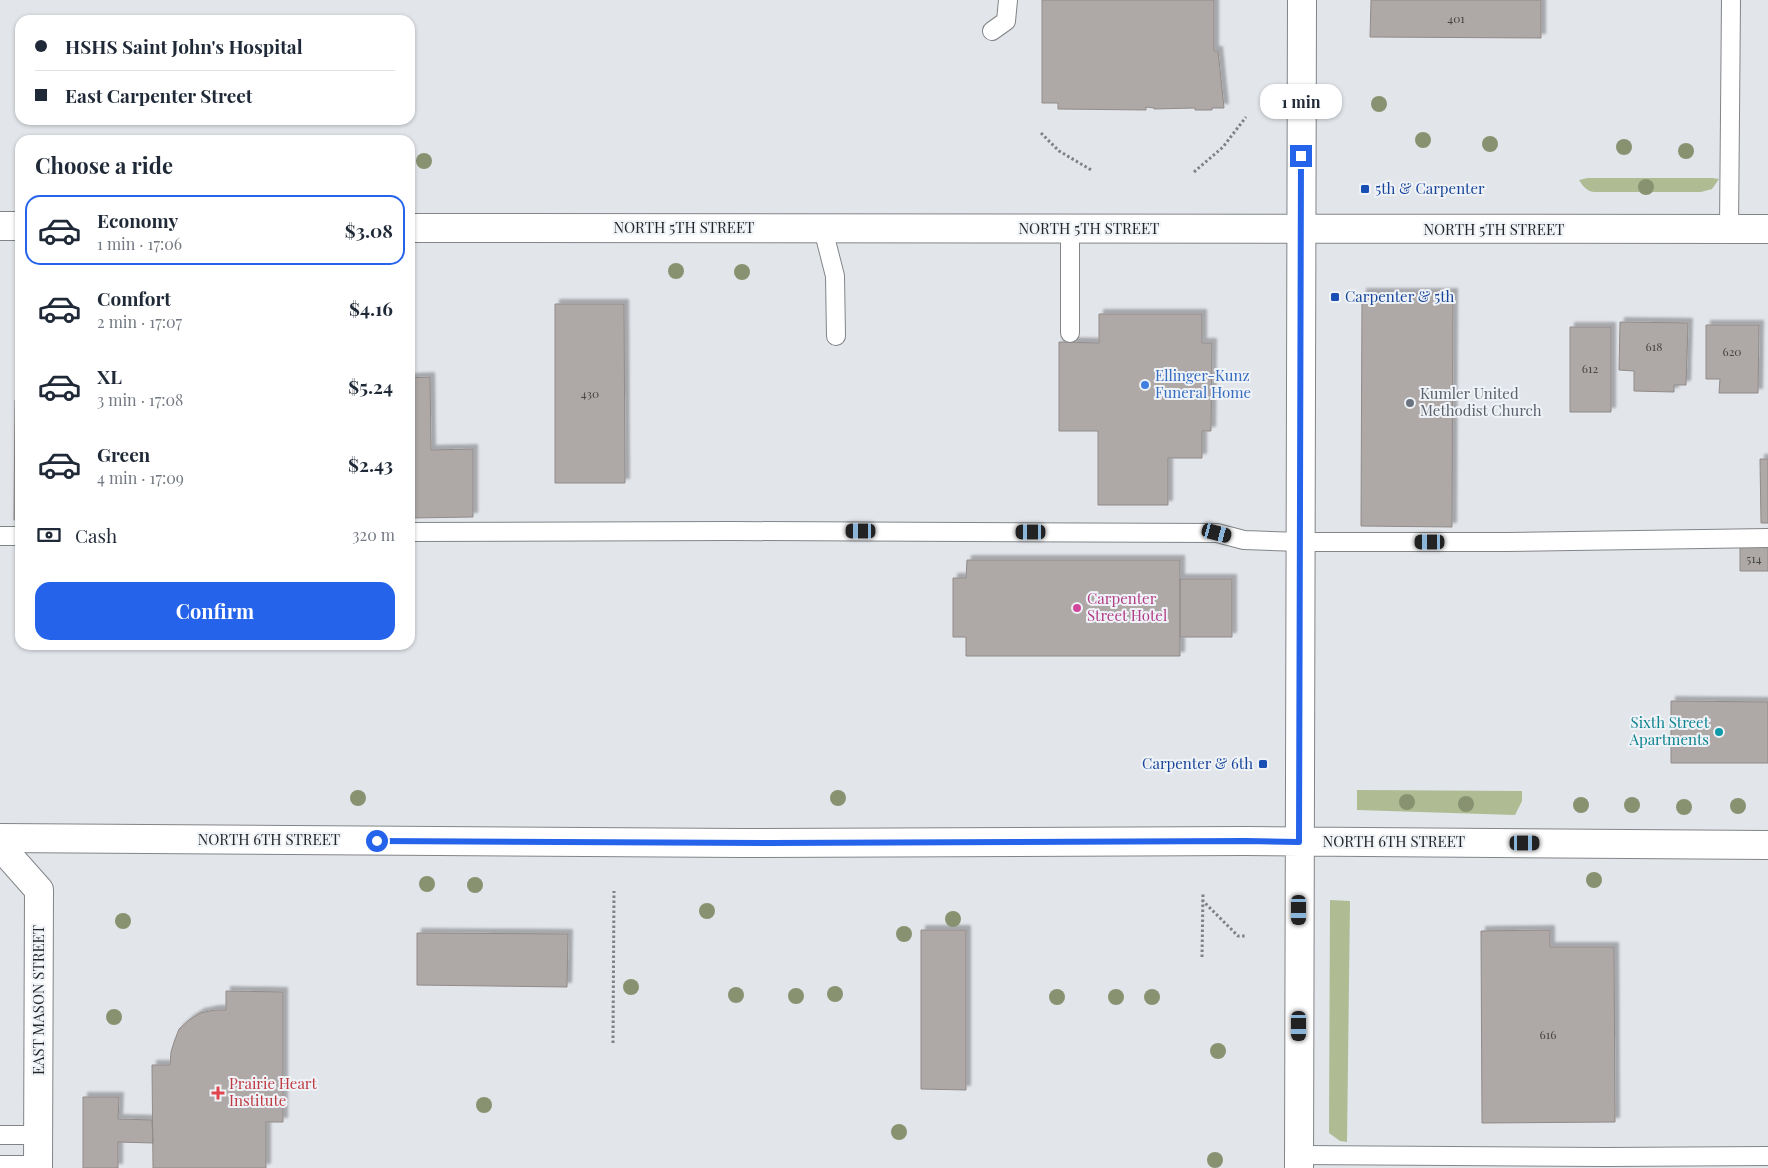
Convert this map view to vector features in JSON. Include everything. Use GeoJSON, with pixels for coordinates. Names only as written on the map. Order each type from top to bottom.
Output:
{"type":"FeatureCollection","features":[{"type":"Feature","properties":{"kind":"main road"},"geometry":{"type":"LineString","coordinates":[[1299,1162],[1302,0]]}},
{"type":"Feature","properties":{"kind":"main road"},"geometry":{"type":"LineString","coordinates":[[0,226],[15,226]]}},
{"type":"Feature","properties":{"kind":"main road","name":"NORTH 5TH STREET"},"geometry":{"type":"LineString","coordinates":[[415,228],[1768,230]]}},
{"type":"Feature","properties":{"kind":"main road","name":"NORTH 6TH STREET"},"geometry":{"type":"LineString","coordinates":[[0,838],[768,843],[1245,841],[1768,845]]}},
{"type":"Feature","properties":{"kind":"main road","name":"EAST MASON STREET"},"geometry":{"type":"LineString","coordinates":[[0,846],[39,890],[38,1166]]}},
{"type":"Feature","properties":{"kind":"lane"},"geometry":{"type":"LineString","coordinates":[[992,31],[1006,21],[1008,0]]}},
{"type":"Feature","properties":{"kind":"lane"},"geometry":{"type":"LineString","coordinates":[[1729,230],[1731,0]]}},
{"type":"Feature","properties":{"kind":"lane"},"geometry":{"type":"LineString","coordinates":[[823,228],[835,276],[836,336]]}},
{"type":"Feature","properties":{"kind":"lane"},"geometry":{"type":"LineString","coordinates":[[1070,229],[1070,333]]}},
{"type":"Feature","properties":{"kind":"lane"},"geometry":{"type":"LineString","coordinates":[[415,532],[732,530],[1217,533],[1244,540],[1300,542],[1768,538]]}},
{"type":"Feature","properties":{"kind":"lane"},"geometry":{"type":"LineString","coordinates":[[0,536],[15,536]]}},
{"type":"Feature","properties":{"kind":"lane"},"geometry":{"type":"LineString","coordinates":[[0,1135],[38,1134]]}},
{"type":"Feature","properties":{"kind":"lane"},"geometry":{"type":"LineString","coordinates":[[1299,1162],[1768,1156]]}},
{"type":"Feature","properties":{"kind":"lane"},"geometry":{"type":"LineString","coordinates":[[0,1165],[38,1166]]}},
{"type":"Feature","properties":{"kind":"path"},"geometry":{"type":"LineString","coordinates":[[1194,172],[1223,147],[1246,117]]}},
{"type":"Feature","properties":{"kind":"path"},"geometry":{"type":"LineString","coordinates":[[1041,133],[1059,151],[1093,172]]}},
{"type":"Feature","properties":{"kind":"path"},"geometry":{"type":"LineString","coordinates":[[613,1043],[614,891]]}},
{"type":"Feature","properties":{"kind":"path"},"geometry":{"type":"LineString","coordinates":[[1202,957],[1203,893]]}},
{"type":"Feature","properties":{"kind":"path"},"geometry":{"type":"LineString","coordinates":[[1202,900],[1238,936],[1246,936]]}},
{"type":"Feature","properties":{"kind":"green space"},"geometry":{"type":"Polygon","coordinates":[[[1588,178],[1719,179],[1712,189],[1701,192],[1592,192],[1587,190],[1579,180],[1588,178]]]}},
{"type":"Feature","properties":{"kind":"green space"},"geometry":{"type":"Polygon","coordinates":[[[1357,790],[1522,791],[1522,801],[1515,815],[1357,810],[1357,790]]]}},
{"type":"Feature","properties":{"kind":"green space"},"geometry":{"type":"Polygon","coordinates":[[[1330,900],[1350,901],[1347,1142],[1340,1141],[1329,1133],[1330,900]]]}},
{"type":"Feature","properties":{"kind":"building"},"geometry":{"type":"Polygon","coordinates":[[[1042,0],[1214,0],[1214,51],[1218,51],[1224,108],[1212,108],[1212,110],[1195,110],[1195,108],[1154,109],[1146,107],[1146,110],[1058,109],[1058,103],[1042,103],[1042,0]]]}},
{"type":"Feature","properties":{"kind":"building"},"geometry":{"type":"Polygon","coordinates":[[[1371,0],[1541,0],[1541,38],[1370,37],[1371,0]]]}},
{"type":"Feature","properties":{"kind":"building","name":"Kumler United Methodist Church"},"geometry":{"type":"Polygon","coordinates":[[[1362,293],[1453,293],[1452,527],[1361,526],[1362,293]]]}},
{"type":"Feature","properties":{"kind":"building"},"geometry":{"type":"Polygon","coordinates":[[[555,304],[624,304],[625,483],[555,483],[555,304]]]}},
{"type":"Feature","properties":{"kind":"building"},"geometry":{"type":"Polygon","coordinates":[[[1099,314],[1202,314],[1202,343],[1212,343],[1211,431],[1202,431],[1202,458],[1168,458],[1168,505],[1098,505],[1098,431],[1059,431],[1059,342],[1099,343],[1099,314]]]}},
{"type":"Feature","properties":{"kind":"building"},"geometry":{"type":"Polygon","coordinates":[[[1620,322],[1688,323],[1686,385],[1674,385],[1674,392],[1634,391],[1634,371],[1619,370],[1620,322]]]}},
{"type":"Feature","properties":{"kind":"building"},"geometry":{"type":"Polygon","coordinates":[[[1706,325],[1759,325],[1758,393],[1719,393],[1720,379],[1706,379],[1706,325]]]}},
{"type":"Feature","properties":{"kind":"building"},"geometry":{"type":"Polygon","coordinates":[[[1570,327],[1611,327],[1611,412],[1570,412],[1570,327]]]}},
{"type":"Feature","properties":{"kind":"building"},"geometry":{"type":"Polygon","coordinates":[[[430,377],[431,450],[473,449],[473,517],[415,518],[415,378],[430,377]]]}},
{"type":"Feature","properties":{"kind":"building"},"geometry":{"type":"Polygon","coordinates":[[[15,400],[15,520],[14,520],[15,400]]]}},
{"type":"Feature","properties":{"kind":"building"},"geometry":{"type":"Polygon","coordinates":[[[1760,459],[1768,459],[1768,523],[1761,523],[1760,459]]]}},
{"type":"Feature","properties":{"kind":"building"},"geometry":{"type":"Polygon","coordinates":[[[1740,547],[1768,547],[1768,571],[1740,571],[1740,547]]]}},
{"type":"Feature","properties":{"kind":"building"},"geometry":{"type":"Polygon","coordinates":[[[967,560],[1180,560],[1180,656],[966,656],[966,637],[953,637],[953,578],[966,578],[967,560]]]}},
{"type":"Feature","properties":{"kind":"building"},"geometry":{"type":"Polygon","coordinates":[[[1180,579],[1232,579],[1232,637],[1180,637],[1180,579]]]}},
{"type":"Feature","properties":{"kind":"building","name":"Sixth Street Apartments"},"geometry":{"type":"Polygon","coordinates":[[[1671,701],[1768,702],[1768,763],[1671,763],[1671,701]]]}},
{"type":"Feature","properties":{"kind":"building"},"geometry":{"type":"Polygon","coordinates":[[[921,930],[966,930],[966,1090],[921,1089],[921,930]]]}},
{"type":"Feature","properties":{"kind":"building"},"geometry":{"type":"Polygon","coordinates":[[[1550,930],[1550,947],[1614,947],[1615,1122],[1482,1123],[1481,931],[1550,930]]]}},
{"type":"Feature","properties":{"kind":"building"},"geometry":{"type":"Polygon","coordinates":[[[417,933],[568,934],[567,987],[417,985],[417,933]]]}},
{"type":"Feature","properties":{"kind":"building","name":"Prairie Heart Institute"},"geometry":{"type":"Polygon","coordinates":[[[226,991],[283,992],[283,1122],[266,1122],[266,1168],[153,1168],[152,1065],[170,1065],[171,1052],[179,1029],[189,1020],[200,1013],[226,1010],[226,991]]]}},
{"type":"Feature","properties":{"kind":"building"},"geometry":{"type":"Polygon","coordinates":[[[83,1097],[119,1097],[118,1119],[152,1120],[153,1143],[118,1142],[118,1168],[83,1168],[83,1097]]]}},
{"type":"Feature","properties":{"kind":"place","name":"5th & Carpenter"},"geometry":{"type":"Point","coordinates":[1365,189]}},
{"type":"Feature","properties":{"kind":"place","name":"Carpenter & 5th"},"geometry":{"type":"Point","coordinates":[1335,297]}},
{"type":"Feature","properties":{"kind":"place","name":"Ellinger-Kunz Funeral Home"},"geometry":{"type":"Point","coordinates":[1145,385]}},
{"type":"Feature","properties":{"kind":"place","name":"Kumler United Methodist Church"},"geometry":{"type":"Point","coordinates":[1410,403]}},
{"type":"Feature","properties":{"kind":"place","name":"Carpenter Street Hotel"},"geometry":{"type":"Point","coordinates":[1077,608]}},
{"type":"Feature","properties":{"kind":"place","name":"Sixth Street Apartments"},"geometry":{"type":"Point","coordinates":[1719,732]}},
{"type":"Feature","properties":{"kind":"place","name":"Carpenter & 6th"},"geometry":{"type":"Point","coordinates":[1263,764]}},
{"type":"Feature","properties":{"kind":"place","name":"Prairie Heart Institute"},"geometry":{"type":"Point","coordinates":[218,1093]}},
{"type":"Feature","properties":{"kind":"route"},"geometry":{"type":"LineString","coordinates":[[377,841],[770,843],[1299,842],[1301,156]]}}]}
